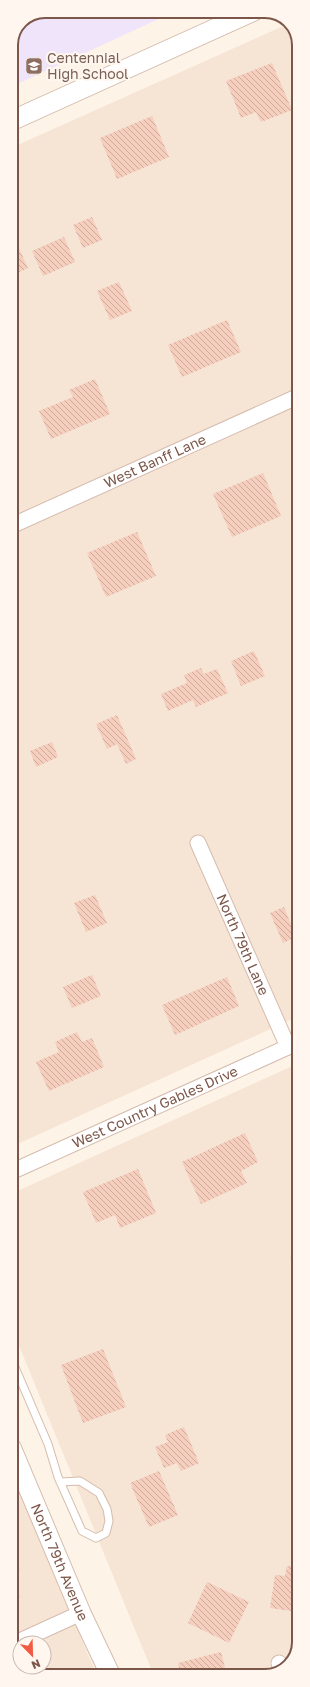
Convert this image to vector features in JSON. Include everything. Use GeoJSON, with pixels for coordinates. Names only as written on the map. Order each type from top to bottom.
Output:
{"type":"FeatureCollection","features":[{"type":"Feature","properties":{"kind":"street"},"geometry":{"type":"LineString","coordinates":[[18,118],[239,18]]}},
{"type":"Feature","properties":{"kind":"street","name":"West Banff Lane"},"geometry":{"type":"LineString","coordinates":[[18,523],[292,399]]}},
{"type":"Feature","properties":{"kind":"street","name":"North 79th Lane"},"geometry":{"type":"LineString","coordinates":[[198,843],[292,1042]]}},
{"type":"Feature","properties":{"kind":"street","name":"West Country Gables Drive"},"geometry":{"type":"LineString","coordinates":[[18,1169],[292,1044]]}},
{"type":"Feature","properties":{"kind":"street","name":"North 79th Avenue"},"geometry":{"type":"LineString","coordinates":[[18,1464],[81,1613],[108,1669]]}},
{"type":"Feature","properties":{"kind":"street"},"geometry":{"type":"LineString","coordinates":[[18,1642],[81,1613]]}},
{"type":"Feature","properties":{"kind":"lane"},"geometry":{"type":"LineString","coordinates":[[18,1374],[48,1444],[60,1482],[82,1531],[96,1538],[106,1532],[109,1521],[107,1509],[99,1493],[80,1481],[60,1482]]}},
{"type":"Feature","properties":{"kind":"shaded area","name":"Centennial High School"},"geometry":{"type":"Polygon","coordinates":[[[45,18],[161,18],[18,84],[18,45],[20,35],[26,26],[35,20],[45,18]]]}},
{"type":"Feature","properties":{"kind":"shaded area"},"geometry":{"type":"Polygon","coordinates":[[[284,26],[291,37],[292,1019],[18,1144],[18,145],[284,26]]]}},
{"type":"Feature","properties":{"kind":"shaded area"},"geometry":{"type":"Polygon","coordinates":[[[292,1066],[292,1645],[291,1650],[285,1660],[277,1666],[268,1669],[151,1669],[18,1343],[18,1191],[292,1066]]]}},
{"type":"Feature","properties":{"kind":"shaded area"},"geometry":{"type":"Polygon","coordinates":[[[18,1488],[94,1669],[52,1669],[52,1635],[18,1635],[18,1488]]]}},
{"type":"Feature","properties":{"kind":"building"},"geometry":{"type":"Polygon","coordinates":[[[272,63],[292,110],[261,122],[256,112],[241,118],[226,81],[272,63]]]}},
{"type":"Feature","properties":{"kind":"building"},"geometry":{"type":"Polygon","coordinates":[[[152,116],[169,157],[117,179],[100,138],[152,116]]]}},
{"type":"Feature","properties":{"kind":"building"},"geometry":{"type":"Polygon","coordinates":[[[92,217],[102,240],[83,248],[73,225],[92,217]]]}},
{"type":"Feature","properties":{"kind":"building"},"geometry":{"type":"Polygon","coordinates":[[[64,237],[75,262],[43,276],[32,251],[64,237]]]}},
{"type":"Feature","properties":{"kind":"building"},"geometry":{"type":"Polygon","coordinates":[[[18,246],[28,268],[18,273],[18,246]]]}},
{"type":"Feature","properties":{"kind":"building"},"geometry":{"type":"Polygon","coordinates":[[[119,282],[132,311],[110,320],[97,291],[119,282]]]}},
{"type":"Feature","properties":{"kind":"building"},"geometry":{"type":"Polygon","coordinates":[[[227,320],[241,352],[182,377],[168,345],[227,320]]]}},
{"type":"Feature","properties":{"kind":"building"},"geometry":{"type":"Polygon","coordinates":[[[95,379],[110,414],[51,439],[39,411],[73,397],[69,390],[95,379]]]}},
{"type":"Feature","properties":{"kind":"building"},"geometry":{"type":"Polygon","coordinates":[[[263,473],[281,516],[232,537],[213,494],[263,473]]]}},
{"type":"Feature","properties":{"kind":"building"},"geometry":{"type":"Polygon","coordinates":[[[137,532],[156,576],[106,597],[87,553],[137,532]]]}},
{"type":"Feature","properties":{"kind":"building"},"geometry":{"type":"Polygon","coordinates":[[[254,651],[265,676],[241,686],[231,661],[254,651]]]}},
{"type":"Feature","properties":{"kind":"building"},"geometry":{"type":"Polygon","coordinates":[[[201,668],[204,674],[217,669],[228,693],[196,707],[193,700],[168,711],[161,694],[187,683],[184,675],[201,668]]]}},
{"type":"Feature","properties":{"kind":"building"},"geometry":{"type":"Polygon","coordinates":[[[117,715],[136,759],[126,764],[117,744],[107,749],[96,724],[117,715]]]}},
{"type":"Feature","properties":{"kind":"building"},"geometry":{"type":"Polygon","coordinates":[[[52,742],[58,757],[36,767],[30,751],[52,742]]]}},
{"type":"Feature","properties":{"kind":"building"},"geometry":{"type":"Polygon","coordinates":[[[95,895],[107,923],[86,932],[74,903],[95,895]]]}},
{"type":"Feature","properties":{"kind":"building"},"geometry":{"type":"Polygon","coordinates":[[[284,907],[292,927],[292,939],[283,943],[270,913],[284,907]]]}},
{"type":"Feature","properties":{"kind":"building"},"geometry":{"type":"Polygon","coordinates":[[[92,975],[101,996],[72,1008],[63,987],[92,975]]]}},
{"type":"Feature","properties":{"kind":"building"},"geometry":{"type":"Polygon","coordinates":[[[227,977],[239,1006],[175,1035],[162,1005],[227,977]]]}},
{"type":"Feature","properties":{"kind":"building"},"geometry":{"type":"Polygon","coordinates":[[[77,1032],[82,1042],[92,1038],[104,1067],[49,1091],[36,1062],[59,1052],[55,1042],[77,1032]]]}},
{"type":"Feature","properties":{"kind":"building"},"geometry":{"type":"Polygon","coordinates":[[[245,1133],[258,1162],[241,1171],[247,1183],[201,1204],[182,1162],[245,1133]]]}},
{"type":"Feature","properties":{"kind":"building"},"geometry":{"type":"Polygon","coordinates":[[[138,1169],[156,1213],[120,1228],[115,1215],[96,1223],[83,1192],[138,1169]]]}},
{"type":"Feature","properties":{"kind":"building"},"geometry":{"type":"Polygon","coordinates":[[[103,1349],[126,1407],[83,1423],[61,1365],[103,1349]]]}},
{"type":"Feature","properties":{"kind":"building"},"geometry":{"type":"Polygon","coordinates":[[[184,1427],[199,1463],[181,1471],[177,1463],[164,1468],[155,1447],[168,1442],[165,1435],[184,1427]]]}},
{"type":"Feature","properties":{"kind":"building"},"geometry":{"type":"Polygon","coordinates":[[[159,1471],[178,1515],[149,1527],[130,1483],[159,1471]]]}},
{"type":"Feature","properties":{"kind":"building"},"geometry":{"type":"Polygon","coordinates":[[[287,1566],[292,1566],[292,1611],[270,1608],[275,1575],[285,1576],[287,1566]]]}},
{"type":"Feature","properties":{"kind":"building"},"geometry":{"type":"Polygon","coordinates":[[[207,1582],[249,1602],[229,1643],[188,1623],[207,1582]]]}},
{"type":"Feature","properties":{"kind":"building"},"geometry":{"type":"Polygon","coordinates":[[[221,1652],[225,1669],[179,1669],[178,1663],[221,1652]]]}},
{"type":"Feature","properties":{"kind":"place","name":"Centennial High School"},"geometry":{"type":"Point","coordinates":[34,66]}}]}
